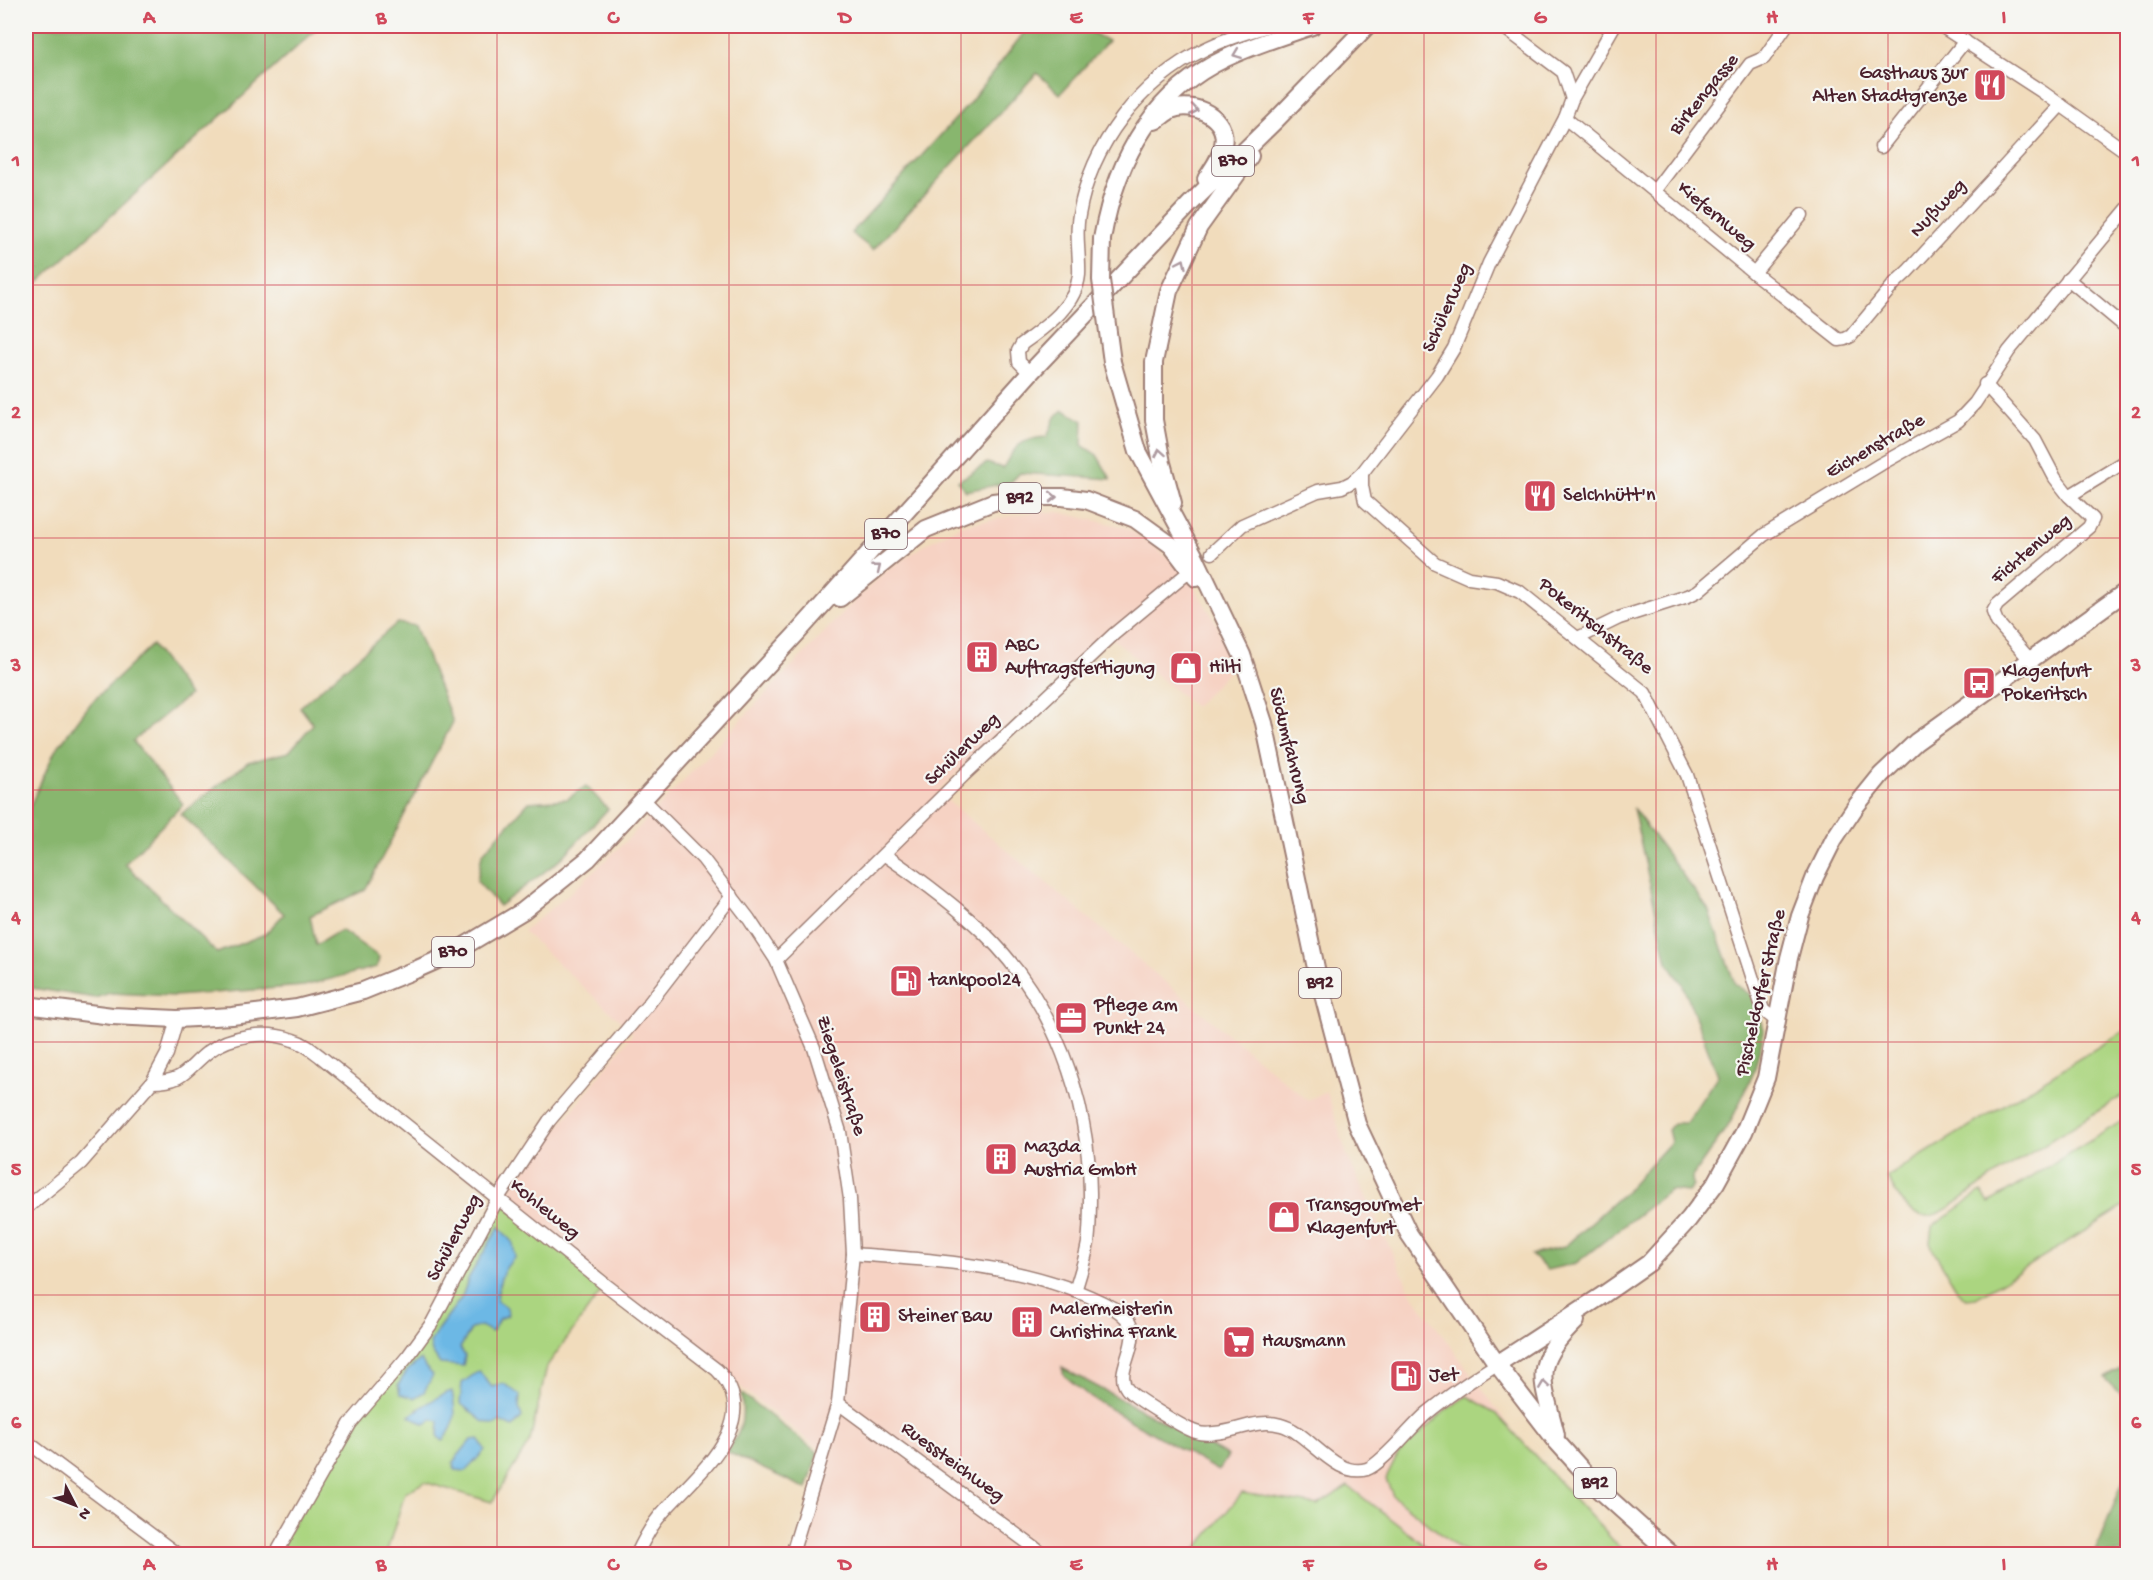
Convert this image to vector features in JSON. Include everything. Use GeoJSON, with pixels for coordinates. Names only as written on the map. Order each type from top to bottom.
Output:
{"type":"FeatureCollection","features":[{"type":"Feature","properties":{"kind":"main road","name":"Südumfahrung"},"geometry":{"type":"LineString","coordinates":[[1312,26],[1227,57],[1203,70],[1169,98],[1142,130],[1118,177],[1107,209],[1102,239],[1101,280],[1112,362],[1138,451],[1195,557],[1242,655],[1264,723],[1316,968],[1357,1124],[1409,1234],[1497,1364]]}},
{"type":"Feature","properties":{"kind":"main road","name":"B70"},"geometry":{"type":"LineString","coordinates":[[26,1005],[112,1016],[177,1019],[232,1016],[297,1008],[363,991],[442,958],[523,911],[588,859],[799,631],[1030,373],[1190,204],[1367,26]]}},
{"type":"Feature","properties":{"kind":"main road","name":"Südumfahrung"},"geometry":{"type":"LineString","coordinates":[[1142,130],[1172,110],[1185,108],[1209,113],[1218,121],[1223,132],[1224,143],[1220,157],[1190,204]]}},
{"type":"Feature","properties":{"kind":"main road","name":"B92"},"geometry":{"type":"LineString","coordinates":[[1180,530],[1162,463],[1154,420],[1154,362],[1169,291],[1199,227],[1277,119]]}},
{"type":"Feature","properties":{"kind":"main road","name":"B92"},"geometry":{"type":"LineString","coordinates":[[799,631],[926,529],[993,502],[1033,497],[1086,500],[1135,519],[1153,530],[1171,545],[1188,565],[1228,625]]}},
{"type":"Feature","properties":{"kind":"main road","name":"Pischeldorfer Straße"},"geometry":{"type":"LineString","coordinates":[[1497,1364],[1600,1298],[1656,1255],[1689,1219],[1716,1183],[1744,1132],[1766,1078],[1789,958],[1800,916],[1815,877],[1834,839],[1856,806],[1881,775],[1916,742],[2127,590]]}},
{"type":"Feature","properties":{"kind":"main road"},"geometry":{"type":"LineString","coordinates":[[1557,1442],[1544,1387],[1544,1361],[1561,1336],[1600,1298]]}},
{"type":"Feature","properties":{"kind":"main road","name":"B92"},"geometry":{"type":"LineString","coordinates":[[1497,1364],[1557,1442],[1601,1491],[1671,1554]]}},
{"type":"Feature","properties":{"kind":"street"},"geometry":{"type":"LineString","coordinates":[[1030,373],[1018,362],[1018,351],[1022,344],[1061,311],[1076,285],[1079,275],[1077,232],[1085,188],[1106,141],[1117,125],[1149,88],[1182,62],[1205,49],[1241,34],[1269,26]]}},
{"type":"Feature","properties":{"kind":"street"},"geometry":{"type":"LineString","coordinates":[[1502,26],[1563,72],[1572,99]]}},
{"type":"Feature","properties":{"kind":"street","name":"Schülerweg"},"geometry":{"type":"LineString","coordinates":[[1212,553],[1242,525],[1318,492],[1342,487],[1352,482],[1437,376],[1454,348],[1489,263],[1565,118],[1572,99],[1614,26]]}},
{"type":"Feature","properties":{"kind":"street","name":"Birkengasse"},"geometry":{"type":"LineString","coordinates":[[1654,190],[1750,64],[1764,58],[1786,26]]}},
{"type":"Feature","properties":{"kind":"street"},"geometry":{"type":"LineString","coordinates":[[1941,26],[2061,105],[2127,153]]}},
{"type":"Feature","properties":{"kind":"street"},"geometry":{"type":"LineString","coordinates":[[1881,147],[1965,41]]}},
{"type":"Feature","properties":{"kind":"street"},"geometry":{"type":"LineString","coordinates":[[1563,72],[1587,73]]}},
{"type":"Feature","properties":{"kind":"street","name":"Nußweg"},"geometry":{"type":"LineString","coordinates":[[1845,339],[1851,336],[1894,283],[1908,271],[2061,105]]}},
{"type":"Feature","properties":{"kind":"street","name":"Kiefernweg"},"geometry":{"type":"LineString","coordinates":[[1565,118],[1834,337],[1839,340],[1845,339]]}},
{"type":"Feature","properties":{"kind":"street","name":"Eichenstraße"},"geometry":{"type":"LineString","coordinates":[[1578,638],[1619,618],[1698,591],[1764,535],[1881,464],[1958,421],[1975,403],[1985,384],[2009,351],[2127,208]]}},
{"type":"Feature","properties":{"kind":"street"},"geometry":{"type":"LineString","coordinates":[[1754,273],[1802,215]]}},
{"type":"Feature","properties":{"kind":"street"},"geometry":{"type":"LineString","coordinates":[[2068,279],[2127,329]]}},
{"type":"Feature","properties":{"kind":"street"},"geometry":{"type":"LineString","coordinates":[[1985,384],[2036,440],[2055,478],[2069,496]]}},
{"type":"Feature","properties":{"kind":"street","name":"Fichtenweg"},"geometry":{"type":"LineString","coordinates":[[2031,661],[1997,622],[1993,612],[1997,605],[2089,527],[2093,519],[2069,496],[2127,460]]}},
{"type":"Feature","properties":{"kind":"street"},"geometry":{"type":"LineString","coordinates":[[1362,472],[1365,501]]}},
{"type":"Feature","properties":{"kind":"street","name":"Pokeritschstraße"},"geometry":{"type":"LineString","coordinates":[[1342,487],[1354,492],[1436,563],[1469,578],[1497,582],[1520,592],[1645,693],[1687,775],[1763,1010],[1778,1022]]}},
{"type":"Feature","properties":{"kind":"street","name":"Schülerweg"},"geometry":{"type":"LineString","coordinates":[[776,960],[1106,642],[1184,576]]}},
{"type":"Feature","properties":{"kind":"street","name":"Ziegeleistraße"},"geometry":{"type":"LineString","coordinates":[[643,799],[703,859],[732,896],[776,960],[814,1048],[828,1087],[840,1132],[850,1199],[853,1254],[838,1403],[792,1554]]}},
{"type":"Feature","properties":{"kind":"street"},"geometry":{"type":"LineString","coordinates":[[885,855],[955,906],[1002,952],[1038,1003],[1067,1063],[1084,1123],[1090,1179],[1088,1240],[1075,1291]]}},
{"type":"Feature","properties":{"kind":"street","name":"Schülerweg"},"geometry":{"type":"LineString","coordinates":[[276,1554],[350,1424],[408,1356],[432,1323],[498,1198],[549,1121],[647,1006],[732,896]]}},
{"type":"Feature","properties":{"kind":"street"},"geometry":{"type":"LineString","coordinates":[[26,1208],[81,1163],[152,1082],[167,1054],[177,1019]]}},
{"type":"Feature","properties":{"kind":"street","name":"Kohleweg"},"geometry":{"type":"LineString","coordinates":[[152,1082],[170,1082],[180,1077],[209,1051],[237,1038],[267,1035],[295,1040],[321,1057],[606,1285],[717,1370],[732,1388],[734,1395],[732,1425],[705,1468],[654,1523],[637,1554]]}},
{"type":"Feature","properties":{"kind":"street"},"geometry":{"type":"LineString","coordinates":[[853,1254],[970,1264],[1075,1291],[1115,1309],[1128,1321],[1133,1337],[1122,1377],[1126,1389],[1154,1409],[1197,1433],[1215,1433],[1262,1422],[1283,1425],[1339,1465],[1353,1470],[1367,1469],[1377,1463],[1425,1414],[1497,1364]]}},
{"type":"Feature","properties":{"kind":"street","name":"Ruessteichweg"},"geometry":{"type":"LineString","coordinates":[[838,1403],[1043,1554]]}},
{"type":"Feature","properties":{"kind":"street"},"geometry":{"type":"LineString","coordinates":[[26,1442],[177,1554]]}},
{"type":"Feature","properties":{"kind":"shaded area"},"geometry":{"type":"Polygon","coordinates":[[[1035,512],[1059,512],[1124,527],[1148,541],[1178,566],[1190,580],[1217,624],[1231,669],[1195,707],[1106,633],[937,792],[1307,1100],[1327,1092],[1347,1155],[1410,1291],[1527,1450],[1627,1554],[797,1554],[828,1456],[502,1199],[633,1033],[523,931],[570,893],[625,842],[854,601],[885,572],[926,544],[962,525],[1035,512]]]}},
{"type":"Feature","properties":{"kind":"green space"},"geometry":{"type":"Polygon","coordinates":[[[26,26],[320,26],[26,293],[26,26]]]}},
{"type":"Feature","properties":{"kind":"green space"},"geometry":{"type":"Polygon","coordinates":[[[1029,26],[1049,26],[1057,30],[1061,26],[1080,26],[1108,41],[1060,94],[1037,73],[873,250],[851,233],[968,105],[1029,26]]]}},
{"type":"Feature","properties":{"kind":"green space"},"geometry":{"type":"Polygon","coordinates":[[[1064,410],[1083,421],[1082,445],[1097,455],[1111,479],[1020,473],[1011,482],[966,491],[958,481],[987,463],[1003,468],[1019,445],[1031,439],[1047,437],[1055,417],[1064,410]]]}},
{"type":"Feature","properties":{"kind":"green space"},"geometry":{"type":"Polygon","coordinates":[[[397,623],[415,626],[453,722],[365,890],[310,916],[316,945],[341,930],[379,957],[377,967],[304,986],[175,996],[110,993],[95,998],[26,987],[26,815],[55,751],[91,703],[152,645],[189,695],[133,741],[183,804],[125,864],[217,953],[265,934],[284,914],[181,814],[248,762],[289,752],[313,724],[300,707],[397,623]]]}},
{"type":"Feature","properties":{"kind":"green space"},"geometry":{"type":"Polygon","coordinates":[[[586,786],[608,809],[560,860],[499,906],[477,881],[482,854],[529,802],[567,799],[586,786]]]}},
{"type":"Feature","properties":{"kind":"green space"},"geometry":{"type":"Polygon","coordinates":[[[1633,808],[1708,909],[1735,984],[1752,996],[1764,1031],[1754,1072],[1731,1121],[1692,1177],[1693,1186],[1688,1192],[1670,1190],[1576,1263],[1547,1270],[1531,1255],[1564,1247],[1628,1189],[1671,1142],[1668,1130],[1674,1123],[1686,1123],[1718,1075],[1682,983],[1667,962],[1633,808]]]}},
{"type":"Feature","properties":{"kind":"green space"},"geometry":{"type":"Polygon","coordinates":[[[2127,1029],[2127,1093],[1935,1215],[1921,1216],[1903,1203],[1887,1177],[2127,1029]]]}},
{"type":"Feature","properties":{"kind":"green space"},"geometry":{"type":"Polygon","coordinates":[[[2127,1118],[2127,1205],[1976,1298],[1966,1299],[1959,1293],[1934,1252],[1930,1242],[1932,1227],[1981,1192],[1989,1203],[2127,1118]]]}},
{"type":"Feature","properties":{"kind":"green space"},"geometry":{"type":"Polygon","coordinates":[[[498,1198],[606,1285],[547,1366],[530,1441],[492,1502],[424,1482],[405,1493],[386,1554],[276,1554],[350,1424],[408,1356],[498,1198]],[[499,1227],[469,1277],[462,1297],[438,1329],[441,1364],[450,1364],[471,1329],[499,1319],[507,1308],[497,1301],[498,1288],[504,1269],[499,1227]],[[445,1393],[426,1406],[417,1409],[439,1421],[438,1436],[445,1393]]]}},
{"type":"Feature","properties":{"kind":"green space"},"geometry":{"type":"Polygon","coordinates":[[[2127,1365],[2127,1400],[2105,1378],[2127,1365]]]}},
{"type":"Feature","properties":{"kind":"green space"},"geometry":{"type":"Polygon","coordinates":[[[1062,1368],[1228,1456],[1218,1471],[1091,1398],[1064,1375],[1062,1368]]]}},
{"type":"Feature","properties":{"kind":"green space"},"geometry":{"type":"Polygon","coordinates":[[[741,1393],[818,1453],[807,1489],[727,1452],[741,1424],[743,1410],[741,1393]]]}},
{"type":"Feature","properties":{"kind":"green space"},"geometry":{"type":"Polygon","coordinates":[[[1467,1396],[1495,1412],[1620,1548],[1614,1554],[1471,1554],[1459,1548],[1393,1496],[1386,1479],[1398,1454],[1446,1410],[1467,1396]]]}},
{"type":"Feature","properties":{"kind":"green space"},"geometry":{"type":"Polygon","coordinates":[[[2127,1472],[2127,1554],[2094,1554],[2127,1472]]]}},
{"type":"Feature","properties":{"kind":"green space"},"geometry":{"type":"Polygon","coordinates":[[[1348,1486],[1436,1554],[1192,1554],[1242,1493],[1318,1505],[1348,1486]]]}},
{"type":"Feature","properties":{"kind":"water"},"geometry":{"type":"Polygon","coordinates":[[[499,1227],[513,1243],[515,1257],[504,1272],[497,1301],[507,1308],[508,1315],[499,1319],[492,1332],[481,1326],[471,1329],[460,1348],[465,1356],[463,1366],[440,1364],[432,1352],[430,1343],[462,1297],[469,1277],[499,1227]]]}},
{"type":"Feature","properties":{"kind":"water"},"geometry":{"type":"Polygon","coordinates":[[[421,1359],[433,1375],[424,1392],[414,1398],[400,1394],[398,1385],[407,1371],[421,1359]]]}},
{"type":"Feature","properties":{"kind":"water"},"geometry":{"type":"Polygon","coordinates":[[[479,1371],[492,1387],[503,1383],[520,1395],[519,1408],[522,1417],[513,1427],[500,1421],[494,1425],[482,1421],[460,1403],[462,1383],[479,1371]]]}},
{"type":"Feature","properties":{"kind":"water"},"geometry":{"type":"Polygon","coordinates":[[[452,1391],[455,1417],[443,1441],[438,1437],[439,1421],[432,1419],[425,1424],[410,1416],[418,1409],[452,1391]]]}},
{"type":"Feature","properties":{"kind":"water"},"geometry":{"type":"Polygon","coordinates":[[[479,1439],[485,1450],[466,1471],[455,1470],[453,1462],[471,1440],[479,1439]]]}},
{"type":"Feature","properties":{"kind":"place","name":"Gasthaus zur Alten Stadtgrenze"},"geometry":{"type":"Point","coordinates":[1990,85]}},
{"type":"Feature","properties":{"kind":"place","name":"Selchhütt'n"},"geometry":{"type":"Point","coordinates":[1540,496]}},
{"type":"Feature","properties":{"kind":"place","name":"ABC Auftragsfertigung"},"geometry":{"type":"Point","coordinates":[982,657]}},
{"type":"Feature","properties":{"kind":"place","name":"Hilti"},"geometry":{"type":"Point","coordinates":[1186,668]}},
{"type":"Feature","properties":{"kind":"place","name":"Klagenfurt Pokeritsch"},"geometry":{"type":"Point","coordinates":[1979,683]}},
{"type":"Feature","properties":{"kind":"place","name":"tankpool24"},"geometry":{"type":"Point","coordinates":[906,981]}},
{"type":"Feature","properties":{"kind":"place","name":"Pflege am Punkt 24"},"geometry":{"type":"Point","coordinates":[1071,1018]}},
{"type":"Feature","properties":{"kind":"place","name":"Mazda Austria GmbH"},"geometry":{"type":"Point","coordinates":[1001,1159]}},
{"type":"Feature","properties":{"kind":"place","name":"Transgourmet Klagenfurt"},"geometry":{"type":"Point","coordinates":[1284,1217]}},
{"type":"Feature","properties":{"kind":"place","name":"Steiner Bau"},"geometry":{"type":"Point","coordinates":[875,1317]}},
{"type":"Feature","properties":{"kind":"place","name":"Malermeisterin Christina Frank"},"geometry":{"type":"Point","coordinates":[1027,1322]}},
{"type":"Feature","properties":{"kind":"place","name":"Hausmann"},"geometry":{"type":"Point","coordinates":[1239,1342]}},
{"type":"Feature","properties":{"kind":"place","name":"Jet"},"geometry":{"type":"Point","coordinates":[1406,1376]}}]}
